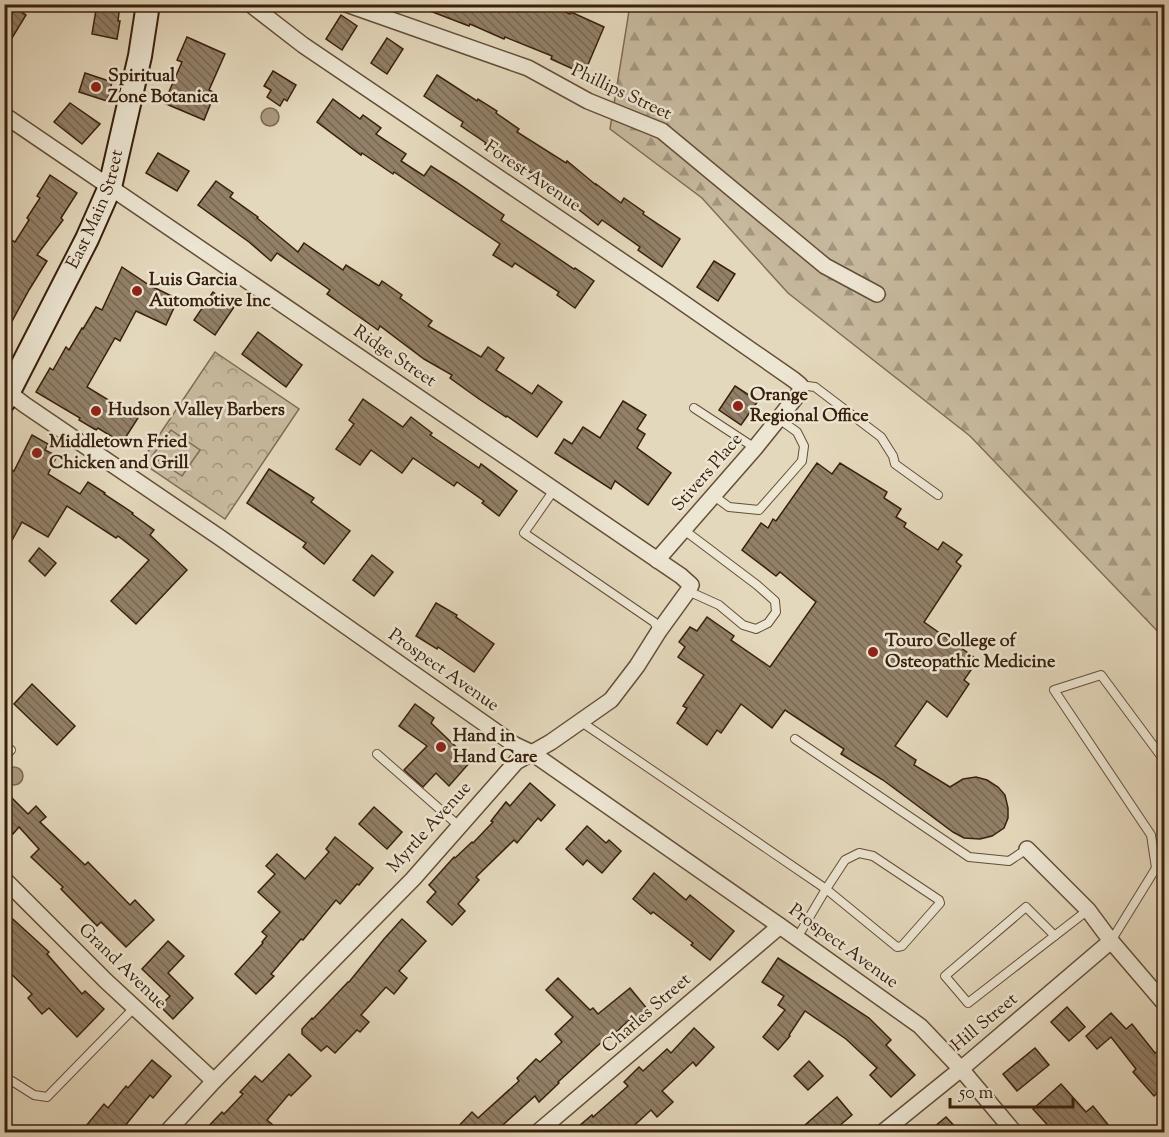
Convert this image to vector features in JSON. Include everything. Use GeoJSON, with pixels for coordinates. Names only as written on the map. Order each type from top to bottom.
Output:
{"type":"FeatureCollection","features":[{"type":"Feature","properties":{"kind":"main road","name":"East Main Street"},"geometry":{"type":"LineString","coordinates":[[6,394],[87,239],[110,187],[140,56],[148,4]]}},
{"type":"Feature","properties":{"kind":"street","name":"Forest Avenue"},"geometry":{"type":"LineString","coordinates":[[250,4],[303,45],[797,382]]}},
{"type":"Feature","properties":{"kind":"street","name":"Phillips Street"},"geometry":{"type":"LineString","coordinates":[[346,4],[528,68],[588,101],[662,131],[825,267],[877,294]]}},
{"type":"Feature","properties":{"kind":"street","name":"Ridge Street"},"geometry":{"type":"LineString","coordinates":[[4,115],[657,560]]}},
{"type":"Feature","properties":{"kind":"street","name":"Stivers Place"},"geometry":{"type":"LineString","coordinates":[[657,560],[779,419],[800,392],[797,382]]}},
{"type":"Feature","properties":{"kind":"street","name":"Prospect Avenue"},"geometry":{"type":"LineString","coordinates":[[6,394],[232,546],[515,745],[532,753],[920,1026],[961,1069],[1014,1132]]}},
{"type":"Feature","properties":{"kind":"street"},"geometry":{"type":"LineString","coordinates":[[657,560],[691,585],[688,591]]}},
{"type":"Feature","properties":{"kind":"street","name":"Myrtle Avenue"},"geometry":{"type":"LineString","coordinates":[[167,1132],[179,1126],[214,1081],[413,879],[516,762],[551,742],[611,700],[688,591]]}},
{"type":"Feature","properties":{"kind":"street"},"geometry":{"type":"LineString","coordinates":[[1027,849],[1088,910],[1111,941],[1164,1003]]}},
{"type":"Feature","properties":{"kind":"street","name":"Grand Avenue"},"geometry":{"type":"LineString","coordinates":[[4,879],[106,981],[214,1081]]}},
{"type":"Feature","properties":{"kind":"street","name":"Charles Street"},"geometry":{"type":"LineString","coordinates":[[538,1132],[780,926]]}},
{"type":"Feature","properties":{"kind":"street","name":"Hill Street"},"geometry":{"type":"LineString","coordinates":[[883,1132],[1111,941]]}},
{"type":"Feature","properties":{"kind":"lane"},"geometry":{"type":"LineString","coordinates":[[797,382],[815,387],[881,437],[893,456],[895,464],[938,495]]}},
{"type":"Feature","properties":{"kind":"lane"},"geometry":{"type":"LineString","coordinates":[[694,408],[756,448]]}},
{"type":"Feature","properties":{"kind":"lane"},"geometry":{"type":"LineString","coordinates":[[714,496],[729,507],[759,510],[802,461],[804,446],[797,432],[779,419]]}},
{"type":"Feature","properties":{"kind":"lane"},"geometry":{"type":"LineString","coordinates":[[554,490],[524,533],[654,622],[659,631]]}},
{"type":"Feature","properties":{"kind":"lane"},"geometry":{"type":"LineString","coordinates":[[684,530],[775,601],[776,612],[768,624],[756,629],[743,625],[719,605],[688,591]]}},
{"type":"Feature","properties":{"kind":"lane"},"geometry":{"type":"LineString","coordinates":[[1156,868],[1151,835],[1054,690],[1101,675],[1164,760]]}},
{"type":"Feature","properties":{"kind":"lane"},"geometry":{"type":"LineString","coordinates":[[580,721],[826,889],[897,946],[902,946],[939,903],[938,898],[873,856],[859,854],[845,860],[826,889],[797,938]]}},
{"type":"Feature","properties":{"kind":"lane"},"geometry":{"type":"LineString","coordinates":[[795,739],[969,857],[1009,861],[1027,849]]}},
{"type":"Feature","properties":{"kind":"lane"},"geometry":{"type":"LineString","coordinates":[[4,757],[11,750]]}},
{"type":"Feature","properties":{"kind":"lane"},"geometry":{"type":"LineString","coordinates":[[377,754],[459,826]]}},
{"type":"Feature","properties":{"kind":"lane"},"geometry":{"type":"LineString","coordinates":[[1111,941],[1156,868],[1164,850]]}},
{"type":"Feature","properties":{"kind":"lane"},"geometry":{"type":"LineString","coordinates":[[1055,936],[1026,907],[945,976],[968,1003],[1055,936],[1088,910]]}},
{"type":"Feature","properties":{"kind":"lane"},"geometry":{"type":"LineString","coordinates":[[4,1082],[12,1081],[34,1095],[47,1097],[135,1007]]}},
{"type":"Feature","properties":{"kind":"green space"},"geometry":{"type":"Polygon","coordinates":[[[630,5],[1164,5],[1164,638],[970,436],[788,293],[702,198],[610,129],[630,5]]]}},
{"type":"Feature","properties":{"kind":"green space"},"geometry":{"type":"Polygon","coordinates":[[[215,352],[299,409],[225,519],[141,462],[215,352]]]}},
{"type":"Feature","properties":{"kind":"green space"},"geometry":{"type":"Polygon","coordinates":[[[171,430],[200,450],[182,476],[152,456],[171,430]]]}},
{"type":"Feature","properties":{"kind":"shaded area"},"geometry":{"type":"Polygon","coordinates":[[[266,108],[274,108],[279,113],[277,124],[266,126],[261,121],[261,113],[266,108]]]}},
{"type":"Feature","properties":{"kind":"shaded area"},"geometry":{"type":"Polygon","coordinates":[[[14,767],[20,770],[23,776],[20,782],[14,785],[8,782],[5,776],[8,770],[14,767]]]}},
{"type":"Feature","properties":{"kind":"building"},"geometry":{"type":"Polygon","coordinates":[[[4,4],[9,4],[26,15],[4,51],[4,4]]]}},
{"type":"Feature","properties":{"kind":"building"},"geometry":{"type":"Polygon","coordinates":[[[97,4],[120,4],[117,39],[92,34],[97,4]]]}},
{"type":"Feature","properties":{"kind":"building"},"geometry":{"type":"Polygon","coordinates":[[[417,4],[546,4],[604,27],[584,74],[551,59],[552,56],[417,6],[417,4]]]}},
{"type":"Feature","properties":{"kind":"building"},"geometry":{"type":"Polygon","coordinates":[[[341,15],[357,26],[342,50],[326,39],[341,15]]]}},
{"type":"Feature","properties":{"kind":"building"},"geometry":{"type":"Polygon","coordinates":[[[187,37],[225,54],[209,90],[215,93],[204,120],[164,103],[182,62],[177,60],[187,37]]]}},
{"type":"Feature","properties":{"kind":"building"},"geometry":{"type":"Polygon","coordinates":[[[387,38],[403,49],[387,74],[371,63],[387,38]]]}},
{"type":"Feature","properties":{"kind":"building"},"geometry":{"type":"Polygon","coordinates":[[[273,71],[296,85],[287,101],[284,99],[280,106],[267,97],[271,90],[264,86],[273,71]]]}},
{"type":"Feature","properties":{"kind":"building","name":"Spiritual Zone Botanica"},"geometry":{"type":"Polygon","coordinates":[[[85,73],[112,82],[107,101],[79,92],[85,73]]]}},
{"type":"Feature","properties":{"kind":"building"},"geometry":{"type":"Polygon","coordinates":[[[437,75],[497,111],[496,113],[519,129],[517,132],[566,163],[567,161],[621,203],[624,198],[680,239],[662,267],[638,250],[640,247],[602,220],[598,225],[549,184],[485,144],[461,126],[463,122],[424,96],[437,75]]]}},
{"type":"Feature","properties":{"kind":"building"},"geometry":{"type":"Polygon","coordinates":[[[333,99],[360,119],[363,115],[381,128],[376,134],[406,154],[401,161],[424,176],[431,166],[504,215],[501,220],[594,281],[575,308],[557,295],[559,292],[515,263],[512,267],[493,255],[500,244],[394,172],[393,174],[362,153],[361,155],[317,122],[333,99]]]}},
{"type":"Feature","properties":{"kind":"building"},"geometry":{"type":"Polygon","coordinates":[[[70,103],[100,124],[82,144],[54,122],[70,103]]]}},
{"type":"Feature","properties":{"kind":"building"},"geometry":{"type":"Polygon","coordinates":[[[158,153],[189,171],[177,191],[146,173],[158,153]]]}},
{"type":"Feature","properties":{"kind":"building"},"geometry":{"type":"Polygon","coordinates":[[[50,175],[77,193],[61,218],[63,220],[37,255],[47,261],[4,336],[4,236],[15,242],[29,220],[27,218],[40,198],[37,196],[50,175]]]}},
{"type":"Feature","properties":{"kind":"building"},"geometry":{"type":"Polygon","coordinates":[[[216,181],[233,193],[230,197],[258,217],[298,252],[304,243],[343,270],[346,265],[379,286],[382,281],[402,295],[400,298],[432,321],[428,326],[481,357],[488,347],[504,358],[496,370],[532,394],[538,385],[562,402],[537,437],[450,378],[452,375],[424,359],[380,326],[378,330],[327,294],[330,290],[277,253],[271,261],[198,205],[216,181]]]}},
{"type":"Feature","properties":{"kind":"building"},"geometry":{"type":"Polygon","coordinates":[[[714,261],[735,274],[718,301],[697,287],[714,261]]]}},
{"type":"Feature","properties":{"kind":"building"},"geometry":{"type":"Polygon","coordinates":[[[122,267],[149,285],[178,299],[166,325],[136,311],[120,341],[115,338],[87,387],[138,418],[122,443],[98,428],[96,430],[79,420],[80,418],[36,392],[50,368],[53,370],[66,347],[69,350],[96,307],[102,310],[122,267]]]}},
{"type":"Feature","properties":{"kind":"building"},"geometry":{"type":"Polygon","coordinates":[[[213,292],[234,307],[215,335],[194,320],[213,292]]]}},
{"type":"Feature","properties":{"kind":"building"},"geometry":{"type":"Polygon","coordinates":[[[258,332],[302,365],[286,387],[242,354],[258,332]]]}},
{"type":"Feature","properties":{"kind":"building","name":"Orange Regional Office"},"geometry":{"type":"Polygon","coordinates":[[[735,386],[758,401],[741,425],[719,410],[735,386]]]}},
{"type":"Feature","properties":{"kind":"building"},"geometry":{"type":"Polygon","coordinates":[[[363,399],[403,427],[411,417],[432,433],[430,435],[479,468],[481,464],[517,491],[499,516],[482,503],[484,501],[457,482],[454,486],[413,458],[402,473],[371,450],[360,465],[336,449],[354,424],[349,420],[363,399]]]}},
{"type":"Feature","properties":{"kind":"building"},"geometry":{"type":"Polygon","coordinates":[[[623,401],[646,415],[637,429],[645,434],[637,448],[671,473],[648,505],[615,481],[611,489],[555,453],[564,439],[572,444],[583,427],[600,438],[623,401]]]}},
{"type":"Feature","properties":{"kind":"building"},"geometry":{"type":"Polygon","coordinates":[[[32,435],[48,444],[45,450],[57,456],[48,474],[80,494],[88,482],[105,493],[154,530],[150,535],[187,570],[136,624],[111,601],[149,560],[118,536],[116,538],[67,506],[48,537],[22,522],[4,555],[4,467],[14,471],[32,435]]]}},
{"type":"Feature","properties":{"kind":"building","name":"Touro College of Osteopathic Medicine"},"geometry":{"type":"Polygon","coordinates":[[[817,463],[832,474],[840,463],[887,492],[884,498],[901,509],[896,517],[906,523],[904,527],[938,550],[943,542],[962,555],[956,562],[961,566],[924,622],[978,660],[964,680],[969,684],[947,717],[927,701],[895,746],[916,760],[914,765],[950,787],[963,779],[976,777],[987,780],[998,787],[1005,795],[1008,818],[1004,828],[992,836],[980,839],[964,838],[953,832],[883,780],[841,754],[844,749],[785,710],[772,728],[741,704],[721,733],[717,730],[707,745],[677,723],[687,708],[683,706],[704,675],[678,657],[685,647],[679,642],[690,627],[697,631],[707,617],[734,636],[731,640],[770,667],[816,602],[780,572],[776,576],[742,550],[761,523],[768,528],[773,519],[776,521],[817,463]]]}},
{"type":"Feature","properties":{"kind":"building"},"geometry":{"type":"Polygon","coordinates":[[[269,469],[314,498],[311,502],[350,531],[324,564],[303,547],[306,543],[247,503],[269,469]]]}},
{"type":"Feature","properties":{"kind":"building"},"geometry":{"type":"Polygon","coordinates":[[[39,548],[56,563],[45,576],[29,561],[39,548]]]}},
{"type":"Feature","properties":{"kind":"building"},"geometry":{"type":"Polygon","coordinates":[[[372,555],[393,572],[374,596],[353,580],[372,555]]]}},
{"type":"Feature","properties":{"kind":"building"},"geometry":{"type":"Polygon","coordinates":[[[436,603],[457,615],[456,617],[494,644],[474,672],[438,647],[437,649],[416,636],[436,603]]]}},
{"type":"Feature","properties":{"kind":"building"},"geometry":{"type":"Polygon","coordinates":[[[32,684],[75,726],[57,745],[14,704],[32,684]]]}},
{"type":"Feature","properties":{"kind":"building","name":"Hand in Hand Care"},"geometry":{"type":"Polygon","coordinates":[[[415,704],[434,718],[431,723],[471,761],[449,786],[436,773],[423,787],[404,770],[427,746],[399,726],[415,704]]]}},
{"type":"Feature","properties":{"kind":"building"},"geometry":{"type":"Polygon","coordinates":[[[530,783],[555,805],[541,821],[538,818],[517,843],[514,840],[476,877],[479,880],[458,904],[465,911],[452,925],[427,902],[436,892],[429,885],[454,857],[473,843],[493,822],[491,821],[506,802],[510,806],[530,783]]]}},
{"type":"Feature","properties":{"kind":"building"},"geometry":{"type":"Polygon","coordinates":[[[4,790],[28,814],[36,806],[46,817],[40,822],[85,865],[88,862],[130,905],[135,900],[154,920],[126,947],[101,922],[97,926],[61,889],[63,887],[31,857],[39,849],[19,827],[13,834],[4,825],[4,790]]]}},
{"type":"Feature","properties":{"kind":"building"},"geometry":{"type":"Polygon","coordinates":[[[374,807],[402,832],[387,849],[359,824],[374,807]]]}},
{"type":"Feature","properties":{"kind":"building"},"geometry":{"type":"Polygon","coordinates":[[[587,826],[606,843],[609,840],[621,851],[602,873],[587,860],[583,865],[566,849],[587,826]]]}},
{"type":"Feature","properties":{"kind":"building"},"geometry":{"type":"Polygon","coordinates":[[[335,837],[373,868],[340,904],[336,900],[271,974],[274,976],[256,994],[235,974],[263,943],[267,936],[262,932],[280,912],[258,892],[275,874],[266,866],[277,854],[305,879],[329,852],[326,849],[335,837]]]}},
{"type":"Feature","properties":{"kind":"building"},"geometry":{"type":"Polygon","coordinates":[[[654,873],[686,900],[690,895],[734,931],[710,960],[691,945],[693,943],[633,899],[654,873]]]}},
{"type":"Feature","properties":{"kind":"building"},"geometry":{"type":"Polygon","coordinates":[[[4,911],[49,952],[47,954],[82,994],[85,991],[104,1009],[77,1037],[49,1008],[42,1014],[28,998],[32,994],[4,967],[4,911]]]}},
{"type":"Feature","properties":{"kind":"building"},"geometry":{"type":"Polygon","coordinates":[[[402,919],[426,941],[399,971],[407,978],[394,994],[386,987],[361,1015],[369,1022],[360,1032],[357,1030],[335,1053],[327,1046],[321,1051],[302,1034],[302,1029],[349,982],[402,919]]]}},
{"type":"Feature","properties":{"kind":"building"},"geometry":{"type":"Polygon","coordinates":[[[168,941],[184,956],[168,973],[193,998],[173,1019],[160,1006],[170,996],[142,969],[168,941]]]}},
{"type":"Feature","properties":{"kind":"building"},"geometry":{"type":"Polygon","coordinates":[[[778,958],[869,1018],[891,1040],[886,1045],[915,1075],[891,1097],[870,1075],[877,1068],[846,1039],[805,1011],[790,1036],[778,1050],[763,1037],[785,1010],[778,1005],[784,996],[762,982],[778,958]]]}},
{"type":"Feature","properties":{"kind":"building"},"geometry":{"type":"Polygon","coordinates":[[[558,978],[590,1010],[593,1008],[598,1014],[630,988],[648,1010],[632,1023],[629,1020],[608,1040],[606,1038],[539,1102],[535,1096],[495,1132],[453,1132],[472,1112],[478,1118],[519,1081],[517,1078],[536,1059],[540,1062],[562,1042],[555,1034],[573,1017],[546,990],[558,978]]]}},
{"type":"Feature","properties":{"kind":"building"},"geometry":{"type":"Polygon","coordinates":[[[1067,1007],[1085,1027],[1069,1041],[1051,1022],[1067,1007]]]}},
{"type":"Feature","properties":{"kind":"building"},"geometry":{"type":"Polygon","coordinates":[[[1111,1013],[1126,1029],[1132,1024],[1155,1053],[1158,1051],[1164,1059],[1164,1087],[1154,1096],[1133,1072],[1136,1069],[1111,1037],[1097,1049],[1086,1036],[1111,1013]]]}},
{"type":"Feature","properties":{"kind":"building"},"geometry":{"type":"Polygon","coordinates":[[[694,1028],[714,1047],[696,1066],[693,1062],[662,1091],[673,1102],[657,1117],[651,1110],[627,1132],[572,1132],[628,1086],[624,1082],[639,1067],[643,1071],[667,1049],[671,1053],[694,1028]]]}},
{"type":"Feature","properties":{"kind":"building"},"geometry":{"type":"Polygon","coordinates":[[[1035,1048],[1049,1065],[1017,1091],[1003,1074],[1035,1048]]]}},
{"type":"Feature","properties":{"kind":"building"},"geometry":{"type":"Polygon","coordinates":[[[289,1054],[311,1076],[291,1096],[289,1094],[267,1120],[273,1125],[266,1132],[203,1132],[243,1094],[240,1092],[255,1076],[262,1082],[289,1054]]]}},
{"type":"Feature","properties":{"kind":"building"},"geometry":{"type":"Polygon","coordinates":[[[152,1060],[171,1076],[153,1098],[150,1095],[120,1132],[81,1132],[104,1104],[108,1108],[152,1060]]]}},
{"type":"Feature","properties":{"kind":"building"},"geometry":{"type":"Polygon","coordinates":[[[809,1061],[823,1076],[808,1090],[794,1076],[809,1061]]]}},
{"type":"Feature","properties":{"kind":"building"},"geometry":{"type":"Polygon","coordinates":[[[1061,1084],[1086,1112],[1093,1106],[1114,1132],[1054,1132],[1033,1109],[1061,1084]]]}},
{"type":"Feature","properties":{"kind":"building"},"geometry":{"type":"Polygon","coordinates":[[[837,1097],[852,1115],[832,1132],[797,1132],[837,1097]]]}},
{"type":"Feature","properties":{"kind":"building"},"geometry":{"type":"Polygon","coordinates":[[[946,1117],[960,1132],[928,1132],[946,1117]]]}},
{"type":"Feature","properties":{"kind":"place","name":"Spiritual Zone Botanica"},"geometry":{"type":"Point","coordinates":[96,87]}},
{"type":"Feature","properties":{"kind":"place","name":"Luis Garcia Automotive Inc"},"geometry":{"type":"Point","coordinates":[137,291]}},
{"type":"Feature","properties":{"kind":"place","name":"Orange Regional Office"},"geometry":{"type":"Point","coordinates":[738,406]}},
{"type":"Feature","properties":{"kind":"place","name":"Hudson Valley Barbers"},"geometry":{"type":"Point","coordinates":[96,411]}},
{"type":"Feature","properties":{"kind":"place","name":"Middletown Fried Chicken and Grill"},"geometry":{"type":"Point","coordinates":[37,453]}},
{"type":"Feature","properties":{"kind":"place","name":"Touro College of Osteopathic Medicine"},"geometry":{"type":"Point","coordinates":[873,652]}},
{"type":"Feature","properties":{"kind":"place","name":"Hand in Hand Care"},"geometry":{"type":"Point","coordinates":[441,747]}}]}
